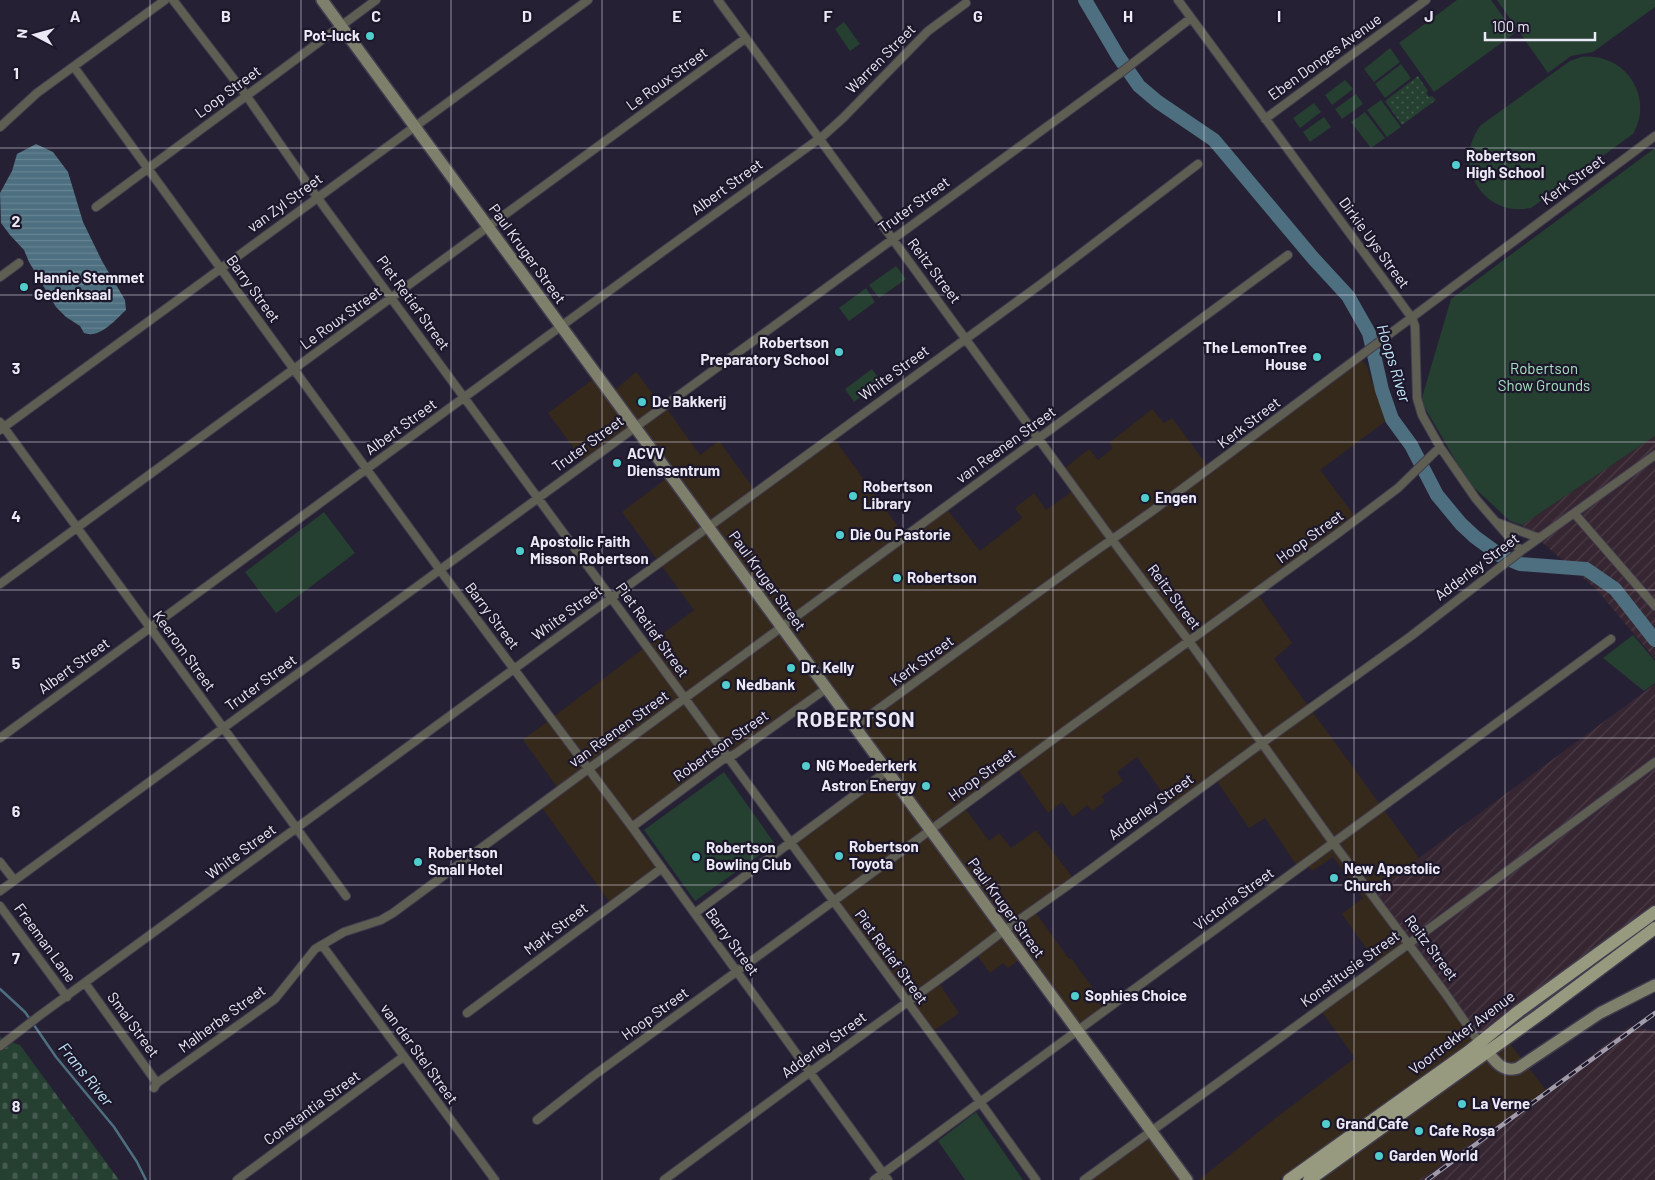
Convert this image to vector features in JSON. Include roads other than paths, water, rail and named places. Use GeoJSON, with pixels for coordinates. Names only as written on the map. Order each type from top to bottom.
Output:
{"type":"FeatureCollection","features":[{"type":"Feature","properties":{"kind":"main road","name":"Voortrekker Avenue"},"geometry":{"type":"LineString","coordinates":[[1309,1180],[1484,1047],[1536,999],[1655,912]]}},
{"type":"Feature","properties":{"kind":"main road","name":"Voortrekker Avenue"},"geometry":{"type":"LineString","coordinates":[[1289,1180],[1468,1052],[1506,1037],[1544,1011],[1655,928]]}},
{"type":"Feature","properties":{"kind":"main road"},"geometry":{"type":"LineString","coordinates":[[1576,970],[1585,981]]}},
{"type":"Feature","properties":{"kind":"main road"},"geometry":{"type":"LineString","coordinates":[[1536,999],[1544,1011]]}},
{"type":"Feature","properties":{"kind":"street"},"geometry":{"type":"LineString","coordinates":[[0,127],[36,93],[165,0]]}},
{"type":"Feature","properties":{"kind":"street","name":"Piet Retief Street"},"geometry":{"type":"LineString","coordinates":[[173,0],[246,95],[317,196],[539,497],[1036,1180]]}},
{"type":"Feature","properties":{"kind":"street","name":"Paul Kruger Street"},"geometry":{"type":"LineString","coordinates":[[322,0],[1187,1180]]}},
{"type":"Feature","properties":{"kind":"street","name":"Loop Street"},"geometry":{"type":"LineString","coordinates":[[96,207],[376,0]]}},
{"type":"Feature","properties":{"kind":"street","name":"van Zyl Street"},"geometry":{"type":"LineString","coordinates":[[1,426],[588,0]]}},
{"type":"Feature","properties":{"kind":"street","name":"Reitz Street"},"geometry":{"type":"LineString","coordinates":[[718,0],[818,139],[1189,641],[1334,844],[1484,1047],[1502,1068],[1512,1070],[1518,1068],[1600,1013],[1655,984]]}},
{"type":"Feature","properties":{"kind":"street","name":"Dirkie Uys Street"},"geometry":{"type":"LineString","coordinates":[[1178,0],[1412,318],[1415,326],[1418,406],[1440,448],[1476,499],[1521,551]]}},
{"type":"Feature","properties":{"kind":"street","name":"Eben Donges Avenue"},"geometry":{"type":"LineString","coordinates":[[1265,119],[1426,0]]}},
{"type":"Feature","properties":{"kind":"street","name":"Warren Street"},"geometry":{"type":"LineString","coordinates":[[818,139],[843,118],[928,31],[966,4]]}},
{"type":"Feature","properties":{"kind":"street","name":"Truter Street"},"geometry":{"type":"LineString","coordinates":[[0,891],[1119,74],[1191,18]]}},
{"type":"Feature","properties":{"kind":"street","name":"Le Roux Street"},"geometry":{"type":"LineString","coordinates":[[0,584],[746,38]]}},
{"type":"Feature","properties":{"kind":"street","name":"Barry Street"},"geometry":{"type":"LineString","coordinates":[[74,66],[366,469],[632,827],[886,1177]]}},
{"type":"Feature","properties":{"kind":"street","name":"Kerk Street"},"geometry":{"type":"LineString","coordinates":[[855,726],[1113,540],[1655,136]]}},
{"type":"Feature","properties":{"kind":"street","name":"Albert Street"},"geometry":{"type":"LineString","coordinates":[[0,738],[818,139]]}},
{"type":"Feature","properties":{"kind":"street","name":"White Street"},"geometry":{"type":"LineString","coordinates":[[0,1046],[38,1016],[67,997],[1048,278],[1198,164]]}},
{"type":"Feature","properties":{"kind":"street","name":"van Reenen Street"},"geometry":{"type":"LineString","coordinates":[[322,945],[344,932],[381,920],[393,913],[1288,255]]}},
{"type":"Feature","properties":{"kind":"street"},"geometry":{"type":"LineString","coordinates":[[0,277],[19,263]]}},
{"type":"Feature","properties":{"kind":"street","name":"Keerom Street"},"geometry":{"type":"LineString","coordinates":[[1,426],[77,527],[346,896]]}},
{"type":"Feature","properties":{"kind":"street","name":"Hoop Street"},"geometry":{"type":"LineString","coordinates":[[536,1120],[1337,534],[1398,488],[1440,448]]}},
{"type":"Feature","properties":{"kind":"street","name":"Adderley Street"},"geometry":{"type":"LineString","coordinates":[[664,1180],[1410,636],[1538,538],[1655,455]]}},
{"type":"Feature","properties":{"kind":"street"},"geometry":{"type":"LineString","coordinates":[[1574,513],[1655,606]]}},
{"type":"Feature","properties":{"kind":"street","name":"Dirkie Uys Street"},"geometry":{"type":"LineString","coordinates":[[1496,522],[1538,538]]}},
{"type":"Feature","properties":{"kind":"street","name":"Victoria Street"},"geometry":{"type":"LineString","coordinates":[[874,1180],[886,1177],[980,1102],[1611,639]]}},
{"type":"Feature","properties":{"kind":"street","name":"Robertson Street"},"geometry":{"type":"LineString","coordinates":[[632,827],[826,688]]}},
{"type":"Feature","properties":{"kind":"street","name":"Konstitusie Street"},"geometry":{"type":"LineString","coordinates":[[1084,1180],[1655,762]]}},
{"type":"Feature","properties":{"kind":"street"},"geometry":{"type":"LineString","coordinates":[[694,913],[887,771]]}},
{"type":"Feature","properties":{"kind":"street"},"geometry":{"type":"LineString","coordinates":[[0,862],[14,880]]}},
{"type":"Feature","properties":{"kind":"street","name":"Mark Street"},"geometry":{"type":"LineString","coordinates":[[467,1013],[662,868]]}},
{"type":"Feature","properties":{"kind":"street","name":"Freeman Lane"},"geometry":{"type":"LineString","coordinates":[[0,906],[67,997]]}},
{"type":"Feature","properties":{"kind":"street","name":"van der Stel Street"},"geometry":{"type":"LineString","coordinates":[[322,945],[403,1058],[495,1180]]}},
{"type":"Feature","properties":{"kind":"street","name":"Malherbe Street"},"geometry":{"type":"LineString","coordinates":[[156,1085],[275,998],[309,955],[322,945]]}},
{"type":"Feature","properties":{"kind":"street","name":"Smal Street"},"geometry":{"type":"LineString","coordinates":[[86,983],[156,1085]]}},
{"type":"Feature","properties":{"kind":"street","name":"Constantia Street"},"geometry":{"type":"LineString","coordinates":[[237,1180],[403,1058]]}},
{"type":"Feature","properties":{"kind":"water"},"geometry":{"type":"Polygon","coordinates":[[[36,144],[53,152],[68,172],[83,222],[102,261],[125,300],[126,310],[107,328],[96,333],[84,333],[80,326],[66,317],[56,307],[29,262],[24,250],[1,223],[0,193],[12,171],[17,154],[36,144]]]}},
{"type":"Feature","properties":{"kind":"waterway","name":"Hoops River"},"geometry":{"type":"LineString","coordinates":[[1085,0],[1118,56],[1139,86],[1158,102],[1214,140],[1313,258],[1348,296],[1369,333],[1382,390],[1392,419],[1411,445],[1437,495],[1461,524],[1501,556],[1520,564],[1586,569],[1615,589],[1655,640]]}},
{"type":"Feature","properties":{"kind":"waterway","name":"Frans River"},"geometry":{"type":"LineString","coordinates":[[0,989],[25,1012],[56,1057],[114,1127],[137,1162],[146,1180]]}},
{"type":"Feature","properties":{"kind":"railway"},"geometry":{"type":"LineString","coordinates":[[1427,1180],[1655,1013]]}},
{"type":"Feature","properties":{"kind":"place","name":"Pot-luck"},"geometry":{"type":"Point","coordinates":[370,36]}},
{"type":"Feature","properties":{"kind":"place","name":"Robertson High School"},"geometry":{"type":"Point","coordinates":[1456,165]}},
{"type":"Feature","properties":{"kind":"place","name":"Hannie Stemmet Gedenksaal"},"geometry":{"type":"Point","coordinates":[24,287]}},
{"type":"Feature","properties":{"kind":"place","name":"Robertson Preparatory School"},"geometry":{"type":"Point","coordinates":[839,352]}},
{"type":"Feature","properties":{"kind":"place","name":"The LemonTree House"},"geometry":{"type":"Point","coordinates":[1317,357]}},
{"type":"Feature","properties":{"kind":"place","name":"De Bakkerij"},"geometry":{"type":"Point","coordinates":[642,402]}},
{"type":"Feature","properties":{"kind":"place","name":"ACVV Dienssentrum"},"geometry":{"type":"Point","coordinates":[617,463]}},
{"type":"Feature","properties":{"kind":"place","name":"Robertson Library"},"geometry":{"type":"Point","coordinates":[853,496]}},
{"type":"Feature","properties":{"kind":"place","name":"Engen"},"geometry":{"type":"Point","coordinates":[1145,498]}},
{"type":"Feature","properties":{"kind":"place","name":"Die Ou Pastorie"},"geometry":{"type":"Point","coordinates":[840,535]}},
{"type":"Feature","properties":{"kind":"place","name":"Apostolic Faith Misson Robertson"},"geometry":{"type":"Point","coordinates":[520,551]}},
{"type":"Feature","properties":{"kind":"place","name":"Robertson"},"geometry":{"type":"Point","coordinates":[897,578]}},
{"type":"Feature","properties":{"kind":"place","name":"Dr. Kelly"},"geometry":{"type":"Point","coordinates":[791,668]}},
{"type":"Feature","properties":{"kind":"place","name":"Nedbank"},"geometry":{"type":"Point","coordinates":[726,685]}},
{"type":"Feature","properties":{"kind":"place","name":"NG Moederkerk"},"geometry":{"type":"Point","coordinates":[806,766]}},
{"type":"Feature","properties":{"kind":"place","name":"Astron Energy"},"geometry":{"type":"Point","coordinates":[926,786]}},
{"type":"Feature","properties":{"kind":"place","name":"Robertson Toyota"},"geometry":{"type":"Point","coordinates":[839,856]}},
{"type":"Feature","properties":{"kind":"place","name":"Robertson Bowling Club"},"geometry":{"type":"Point","coordinates":[696,857]}},
{"type":"Feature","properties":{"kind":"place","name":"Robertson Small Hotel"},"geometry":{"type":"Point","coordinates":[418,862]}},
{"type":"Feature","properties":{"kind":"place","name":"New Apostolic Church"},"geometry":{"type":"Point","coordinates":[1334,878]}},
{"type":"Feature","properties":{"kind":"place","name":"Sophies Choice"},"geometry":{"type":"Point","coordinates":[1075,996]}},
{"type":"Feature","properties":{"kind":"place","name":"La Verne"},"geometry":{"type":"Point","coordinates":[1462,1104]}},
{"type":"Feature","properties":{"kind":"place","name":"Grand Cafe"},"geometry":{"type":"Point","coordinates":[1326,1124]}},
{"type":"Feature","properties":{"kind":"place","name":"Cafe Rosa"},"geometry":{"type":"Point","coordinates":[1419,1131]}},
{"type":"Feature","properties":{"kind":"place","name":"Garden World"},"geometry":{"type":"Point","coordinates":[1379,1156]}},
{"type":"Feature","properties":{"kind":"district","name":"ROBERTSON"},"geometry":{"type":"Point","coordinates":[856,720]}},
{"type":"Feature","properties":{"kind":"park label","name":"Robertson Show Grounds"},"geometry":{"type":"Point","coordinates":[1544,378]}}]}
